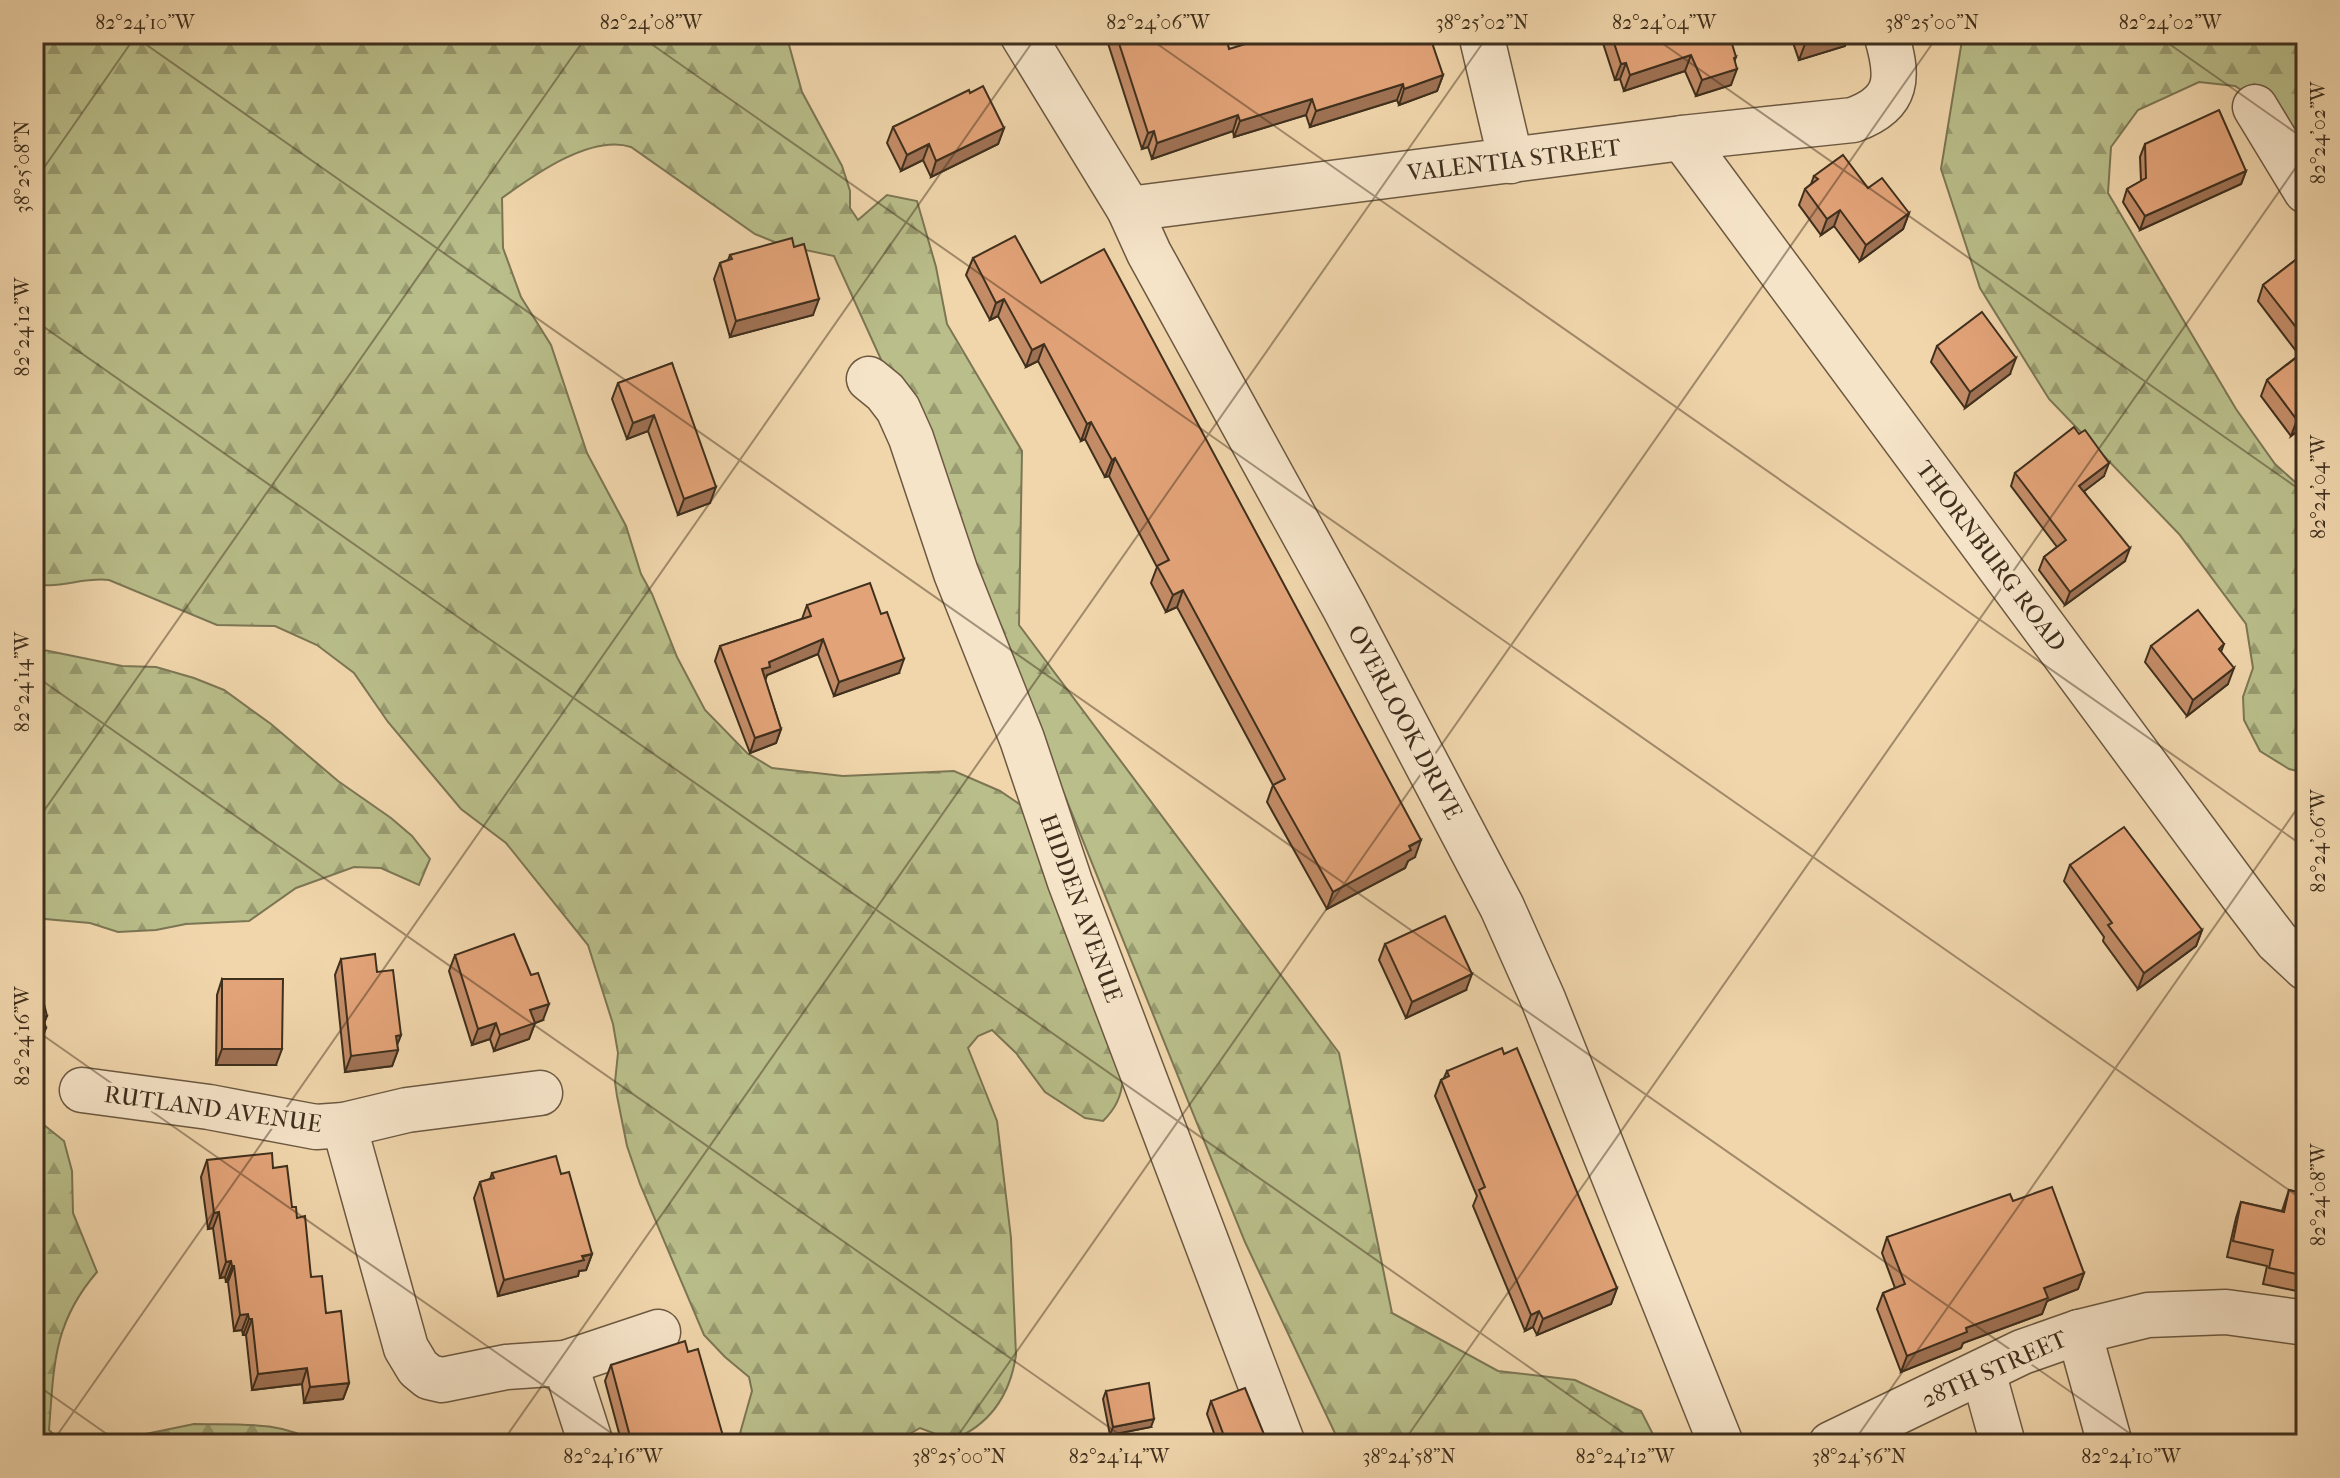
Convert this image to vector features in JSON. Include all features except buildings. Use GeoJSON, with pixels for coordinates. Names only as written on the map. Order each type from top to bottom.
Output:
{"type":"FeatureCollection","features":[{"type":"Feature","properties":{"kind":"street","name":"OVERLOOK DRIVE"},"geometry":{"type":"LineString","coordinates":[[1022,34],[1129,209],[1149,253],[1344,607],[1502,907],[1554,1026],[1721,1444]]}},
{"type":"Feature","properties":{"kind":"street"},"geometry":{"type":"LineString","coordinates":[[1481,34],[1511,161]]}},
{"type":"Feature","properties":{"kind":"street","name":"VALENTIA STREET"},"geometry":{"type":"LineString","coordinates":[[1129,209],[1682,138],[1853,120],[1873,113],[1889,95],[1895,72],[1886,34]]}},
{"type":"Feature","properties":{"kind":"street"},"geometry":{"type":"LineString","coordinates":[[2255,107],[2306,191]]}},
{"type":"Feature","properties":{"kind":"street","name":"THORNBURG ROAD"},"geometry":{"type":"LineString","coordinates":[[1682,138],[2245,899],[2277,941],[2306,968]]}},
{"type":"Feature","properties":{"kind":"street","name":"HIDDEN AVENUE"},"geometry":{"type":"LineString","coordinates":[[869,379],[885,392],[898,409],[911,438],[956,573],[1022,739],[1081,911],[1283,1444]]}},
{"type":"Feature","properties":{"kind":"street","name":"RUTLAND AVENUE"},"geometry":{"type":"LineString","coordinates":[[82,1090],[209,1107],[316,1127],[344,1125],[407,1110],[540,1093]]}},
{"type":"Feature","properties":{"kind":"street","name":"RUTLAND AVENUE"},"geometry":{"type":"LineString","coordinates":[[344,1125],[406,1348],[418,1368],[429,1377],[442,1380],[506,1367],[565,1363],[658,1332]]}},
{"type":"Feature","properties":{"kind":"street","name":"28TH STREET"},"geometry":{"type":"LineString","coordinates":[[1831,1444],[2022,1352],[2079,1332],[2148,1315],[2226,1312],[2306,1323]]}},
{"type":"Feature","properties":{"kind":"street"},"geometry":{"type":"LineString","coordinates":[[2079,1332],[2110,1444]]}},
{"type":"Feature","properties":{"kind":"street"},"geometry":{"type":"LineString","coordinates":[[565,1363],[591,1444]]}},
{"type":"Feature","properties":{"kind":"street"},"geometry":{"type":"LineString","coordinates":[[1983,1372],[2003,1444]]}},
{"type":"Feature","properties":{"kind":"green space"},"geometry":{"type":"Polygon","coordinates":[[[34,34],[786,34],[802,92],[842,166],[850,191],[850,208],[858,220],[887,195],[917,201],[936,267],[947,324],[1022,451],[1019,625],[1339,1053],[1392,1313],[1498,1371],[1575,1380],[1641,1411],[1658,1444],[1340,1444],[1245,1242],[949,509],[834,256],[782,245],[755,234],[631,147],[598,146],[564,159],[502,198],[503,248],[521,297],[551,345],[587,453],[626,526],[641,574],[677,657],[705,710],[747,753],[772,768],[843,776],[954,771],[1000,791],[1040,818],[1123,1079],[1117,1102],[1103,1121],[1085,1118],[1045,1092],[1016,1053],[992,1030],[978,1036],[968,1048],[997,1121],[1011,1238],[1016,1355],[1003,1396],[987,1417],[952,1440],[920,1428],[892,1444],[737,1444],[752,1391],[749,1377],[704,1335],[640,1184],[627,1146],[617,1096],[618,1053],[613,1024],[588,945],[506,843],[461,809],[388,722],[354,673],[317,645],[275,626],[217,625],[109,580],[34,584],[34,34]]]}},
{"type":"Feature","properties":{"kind":"green space"},"geometry":{"type":"Polygon","coordinates":[[[1963,34],[2306,34],[2306,164],[2266,106],[2235,86],[2199,82],[2138,110],[2111,147],[2108,193],[2236,409],[2275,464],[2306,492],[2306,773],[2289,769],[2260,751],[2244,720],[2243,697],[2253,668],[2246,624],[2179,534],[2049,399],[1980,288],[1941,169],[1963,34]]]}},
{"type":"Feature","properties":{"kind":"green space"},"geometry":{"type":"Polygon","coordinates":[[[34,648],[122,666],[156,667],[224,690],[412,836],[430,859],[419,885],[381,868],[354,867],[296,888],[249,921],[118,932],[90,923],[34,918],[34,648]]]}},
{"type":"Feature","properties":{"kind":"green space"},"geometry":{"type":"Polygon","coordinates":[[[34,1117],[64,1141],[72,1171],[73,1213],[97,1272],[72,1309],[58,1346],[49,1430],[64,1444],[34,1444],[34,1117]]]}},
{"type":"Feature","properties":{"kind":"green space"},"geometry":{"type":"Polygon","coordinates":[[[194,1424],[274,1427],[304,1436],[318,1444],[97,1444],[194,1424]]]}}]}
